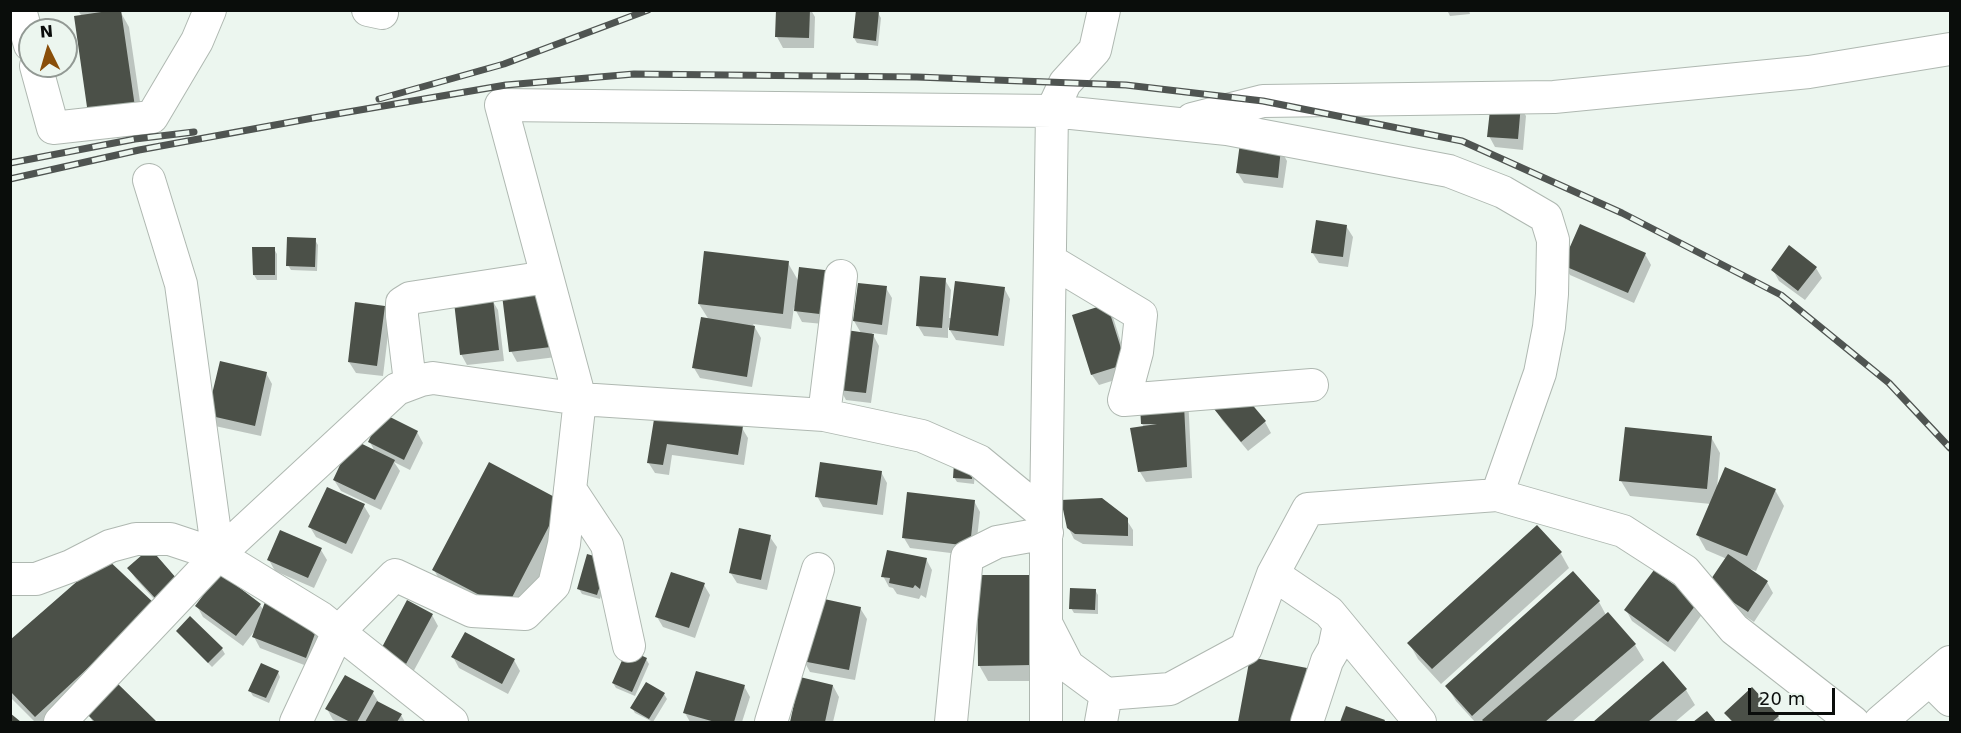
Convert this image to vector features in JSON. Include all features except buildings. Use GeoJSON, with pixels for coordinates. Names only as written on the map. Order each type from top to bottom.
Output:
{"type":"FeatureCollection","features":[{"type":"Feature","properties":{"kind":"street"},"geometry":{"type":"LineString","coordinates":[[39,78],[53,128],[152,117],[197,41],[210,10]]}},
{"type":"Feature","properties":{"kind":"street"},"geometry":{"type":"LineString","coordinates":[[1046,723],[1046,525],[1052,111],[1065,83],[1095,50],[1104,10]]}},
{"type":"Feature","properties":{"kind":"street"},"geometry":{"type":"LineString","coordinates":[[1174,124],[1263,101],[1554,98],[1809,72],[1950,49]]}},
{"type":"Feature","properties":{"kind":"street"},"geometry":{"type":"LineString","coordinates":[[296,723],[338,632],[395,575],[472,612],[525,614],[554,585],[564,544],[580,399],[501,105],[1052,111],[1227,129],[1449,171],[1503,192],[1546,217],[1553,240],[1552,294],[1549,327],[1539,373],[1497,495]]}},
{"type":"Feature","properties":{"kind":"street"},"geometry":{"type":"LineString","coordinates":[[149,180],[181,284],[218,555]]}},
{"type":"Feature","properties":{"kind":"street"},"geometry":{"type":"LineString","coordinates":[[1051,261],[1141,315],[1137,352],[1124,400],[1312,385]]}},
{"type":"Feature","properties":{"kind":"street"},"geometry":{"type":"LineString","coordinates":[[824,415],[841,276]]}},
{"type":"Feature","properties":{"kind":"street"},"geometry":{"type":"LineString","coordinates":[[410,382],[402,303],[410,298],[547,277]]}},
{"type":"Feature","properties":{"kind":"street"},"geometry":{"type":"LineString","coordinates":[[60,723],[218,555],[396,389],[410,382],[433,378],[580,399],[824,415],[922,436],[979,461],[1046,525]]}},
{"type":"Feature","properties":{"kind":"street"},"geometry":{"type":"LineString","coordinates":[[570,489],[607,545],[629,646]]}},
{"type":"Feature","properties":{"kind":"street"},"geometry":{"type":"LineString","coordinates":[[1047,627],[1068,666],[1103,708],[1170,689],[1246,648],[1273,574],[1308,509],[1497,495],[1623,531],[1685,571],[1734,629],[1853,723]]}},
{"type":"Feature","properties":{"kind":"street"},"geometry":{"type":"LineString","coordinates":[[951,723],[967,558],[997,542],[1046,525]]}},
{"type":"Feature","properties":{"kind":"street"},"geometry":{"type":"LineString","coordinates":[[10,579],[36,579],[71,567],[110,546],[136,539],[170,539],[218,555],[321,618],[452,723]]}},
{"type":"Feature","properties":{"kind":"street"},"geometry":{"type":"LineString","coordinates":[[771,723],[818,569]]}},
{"type":"Feature","properties":{"kind":"street"},"geometry":{"type":"LineString","coordinates":[[1273,574],[1329,612],[1420,723]]}},
{"type":"Feature","properties":{"kind":"street"},"geometry":{"type":"LineString","coordinates":[[1307,723],[1327,662],[1334,649],[1339,625]]}},
{"type":"Feature","properties":{"kind":"street"},"geometry":{"type":"LineString","coordinates":[[1880,723],[1944,680]]}},
{"type":"Feature","properties":{"kind":"railway"},"geometry":{"type":"LineString","coordinates":[[379,99],[504,64],[648,10]]}},
{"type":"Feature","properties":{"kind":"railway"},"geometry":{"type":"LineString","coordinates":[[10,179],[139,150],[506,85],[634,74],[917,77],[1126,85],[1263,101],[1462,141],[1622,213],[1781,295],[1889,383],[1950,448]]}},
{"type":"Feature","properties":{"kind":"railway"},"geometry":{"type":"LineString","coordinates":[[10,163],[135,139],[194,132]]}}]}
